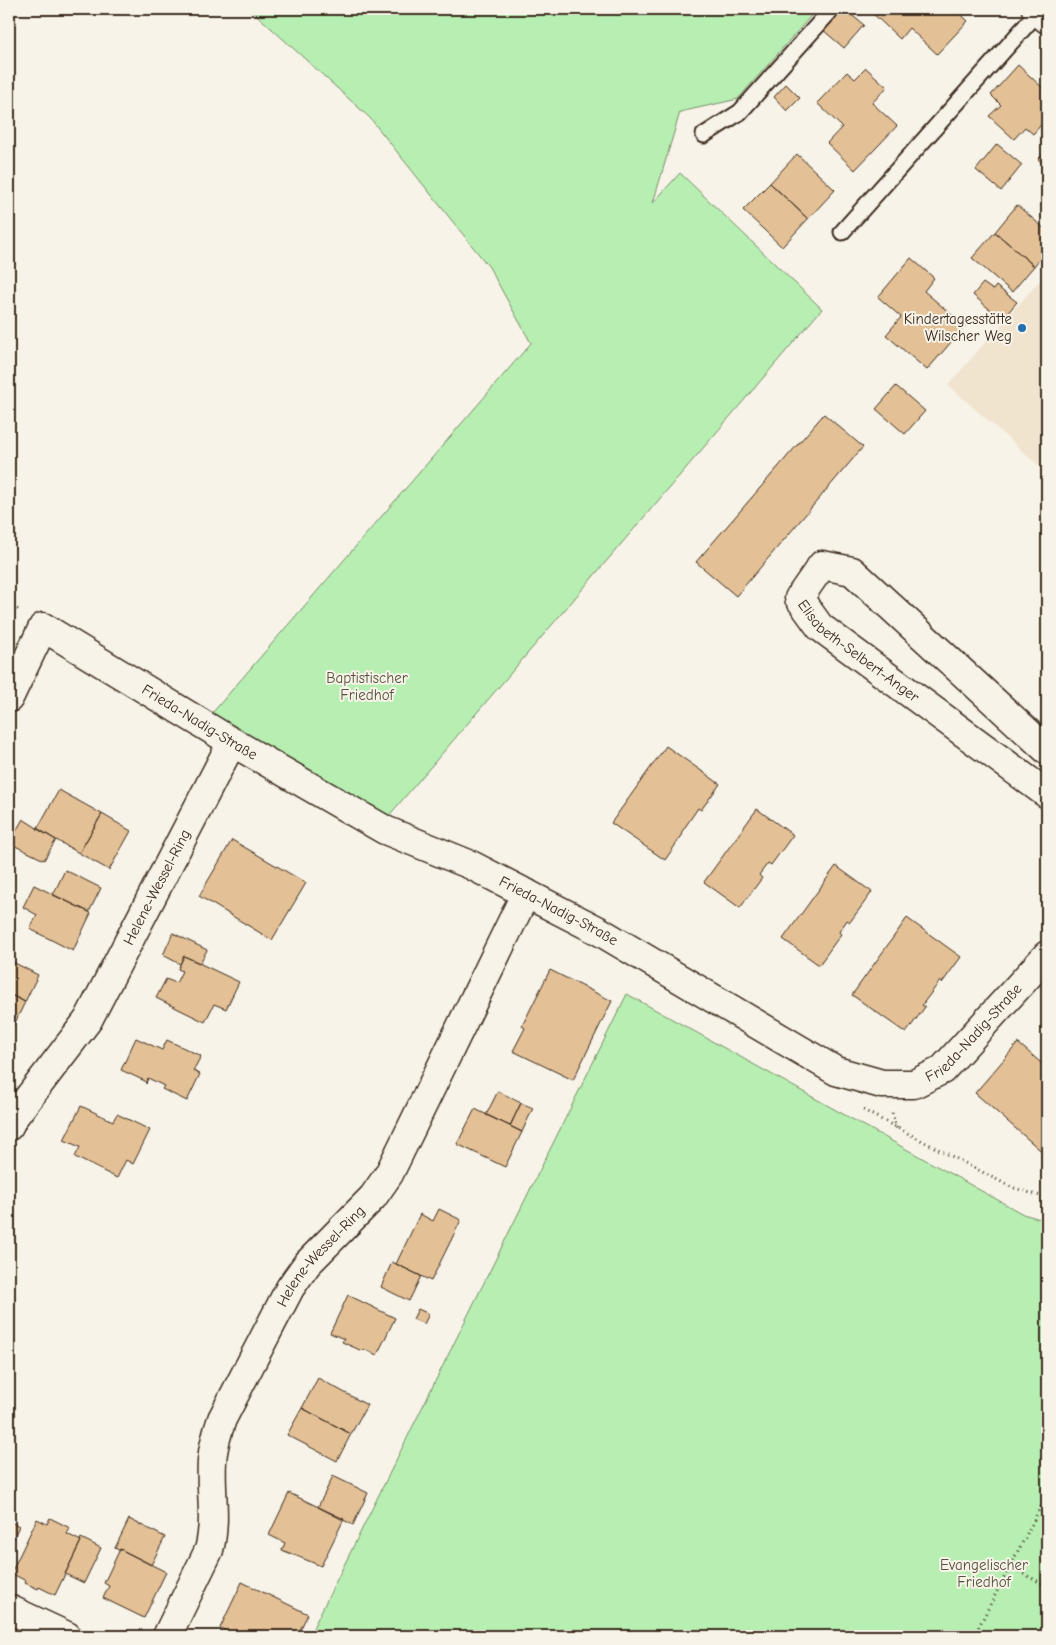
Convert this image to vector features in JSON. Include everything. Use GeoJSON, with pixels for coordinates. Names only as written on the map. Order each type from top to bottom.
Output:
{"type":"FeatureCollection","features":[{"type":"Feature","properties":{"kind":"street","name":"Elisabeth-Selbert-Anger"},"geometry":{"type":"LineString","coordinates":[[1047,750],[852,571],[822,565],[800,598],[820,627],[1047,794]]}},
{"type":"Feature","properties":{"kind":"street","name":"Frieda-Nadig-Straße"},"geometry":{"type":"LineString","coordinates":[[9,698],[43,627],[232,742],[385,830],[471,865],[600,930],[836,1071],[882,1084],[914,1084],[942,1070],[1047,954]]}},
{"type":"Feature","properties":{"kind":"street","name":"Helene-Wessel-Ring"},"geometry":{"type":"LineString","coordinates":[[9,1126],[13,1118],[88,1020],[232,742]]}},
{"type":"Feature","properties":{"kind":"street","name":"Helene-Wessel-Ring"},"geometry":{"type":"LineString","coordinates":[[168,1636],[208,1550],[212,1536],[212,1462],[215,1440],[222,1419],[290,1288],[307,1264],[373,1198],[389,1174],[526,893]]}},
{"type":"Feature","properties":{"kind":"street"},"geometry":{"type":"LineString","coordinates":[[9,1609],[67,1636]]}},
{"type":"Feature","properties":{"kind":"lane"},"geometry":{"type":"LineString","coordinates":[[704,136],[740,112],[832,9]]}},
{"type":"Feature","properties":{"kind":"lane"},"geometry":{"type":"LineString","coordinates":[[842,232],[1041,13]]}},
{"type":"Feature","properties":{"kind":"path"},"geometry":{"type":"LineString","coordinates":[[974,1636],[1047,1495]]}},
{"type":"Feature","properties":{"kind":"path"},"geometry":{"type":"LineString","coordinates":[[1010,1567],[1047,1586]]}},
{"type":"Feature","properties":{"kind":"shaded area","name":"Kindertagesstätte Wilscher Weg"},"geometry":{"type":"Polygon","coordinates":[[[1047,272],[1047,473],[948,385],[1047,272]]]}},
{"type":"Feature","properties":{"kind":"green space","name":"Baptistischer Friedhof"},"geometry":{"type":"Polygon","coordinates":[[[250,9],[817,9],[738,99],[680,112],[653,203],[680,173],[822,309],[386,819],[207,719],[531,343],[489,267],[370,118],[250,9]]]}},
{"type":"Feature","properties":{"kind":"green space","name":"Evangelischer Friedhof"},"geometry":{"type":"Polygon","coordinates":[[[627,994],[1023,1214],[1047,1221],[1047,1636],[309,1636],[627,994]]]}},
{"type":"Feature","properties":{"kind":"building"},"geometry":{"type":"Polygon","coordinates":[[[841,9],[844,9],[864,25],[844,48],[823,30],[841,9]]]}},
{"type":"Feature","properties":{"kind":"building"},"geometry":{"type":"Polygon","coordinates":[[[868,9],[955,9],[968,21],[937,54],[909,28],[900,39],[868,9]]]}},
{"type":"Feature","properties":{"kind":"building"},"geometry":{"type":"Polygon","coordinates":[[[1018,65],[1047,92],[1047,118],[1033,134],[1025,127],[1014,139],[989,116],[1001,105],[991,95],[1018,65]]]}},
{"type":"Feature","properties":{"kind":"building"},"geometry":{"type":"Polygon","coordinates":[[[866,68],[887,87],[872,103],[897,126],[855,170],[827,143],[842,127],[817,103],[847,72],[855,79],[866,68]]]}},
{"type":"Feature","properties":{"kind":"building"},"geometry":{"type":"Polygon","coordinates":[[[786,84],[800,98],[787,111],[774,97],[786,84]]]}},
{"type":"Feature","properties":{"kind":"building"},"geometry":{"type":"Polygon","coordinates":[[[997,144],[1022,165],[1001,191],[976,170],[997,144]]]}},
{"type":"Feature","properties":{"kind":"building"},"geometry":{"type":"Polygon","coordinates":[[[1047,150],[1047,168],[1038,159],[1047,150]]]}},
{"type":"Feature","properties":{"kind":"building"},"geometry":{"type":"Polygon","coordinates":[[[797,154],[835,190],[808,219],[770,183],[797,154]]]}},
{"type":"Feature","properties":{"kind":"building"},"geometry":{"type":"Polygon","coordinates":[[[770,183],[808,219],[782,247],[743,210],[770,183]]]}},
{"type":"Feature","properties":{"kind":"building"},"geometry":{"type":"Polygon","coordinates":[[[1017,205],[1047,231],[1047,250],[1034,266],[995,232],[1017,205]]]}},
{"type":"Feature","properties":{"kind":"building"},"geometry":{"type":"Polygon","coordinates":[[[995,232],[1034,266],[1012,292],[972,258],[995,232]]]}},
{"type":"Feature","properties":{"kind":"building"},"geometry":{"type":"Polygon","coordinates":[[[911,258],[934,278],[924,291],[965,326],[927,370],[886,335],[901,317],[878,297],[911,258]]]}},
{"type":"Feature","properties":{"kind":"building"},"geometry":{"type":"Polygon","coordinates":[[[983,283],[993,290],[996,286],[1017,302],[1002,320],[973,295],[983,283]]]}},
{"type":"Feature","properties":{"kind":"building"},"geometry":{"type":"Polygon","coordinates":[[[896,386],[925,411],[905,434],[876,409],[896,386]]]}},
{"type":"Feature","properties":{"kind":"building"},"geometry":{"type":"Polygon","coordinates":[[[824,414],[863,447],[736,596],[696,562],[824,414]]]}},
{"type":"Feature","properties":{"kind":"building"},"geometry":{"type":"Polygon","coordinates":[[[666,746],[720,784],[701,810],[698,808],[665,860],[611,823],[666,746]]]}},
{"type":"Feature","properties":{"kind":"building"},"geometry":{"type":"Polygon","coordinates":[[[59,790],[102,814],[79,853],[37,829],[59,790]]]}},
{"type":"Feature","properties":{"kind":"building"},"geometry":{"type":"Polygon","coordinates":[[[757,809],[793,835],[771,865],[768,863],[759,875],[762,878],[740,908],[704,882],[757,809]]]}},
{"type":"Feature","properties":{"kind":"building"},"geometry":{"type":"Polygon","coordinates":[[[102,814],[131,831],[109,870],[79,853],[102,814]]]}},
{"type":"Feature","properties":{"kind":"building"},"geometry":{"type":"Polygon","coordinates":[[[23,819],[56,840],[44,860],[9,843],[23,819]]]}},
{"type":"Feature","properties":{"kind":"building"},"geometry":{"type":"Polygon","coordinates":[[[232,840],[306,883],[272,940],[199,896],[232,840]]]}},
{"type":"Feature","properties":{"kind":"building"},"geometry":{"type":"Polygon","coordinates":[[[836,866],[872,892],[850,922],[847,920],[839,932],[841,934],[819,965],[783,939],[836,866]]]}},
{"type":"Feature","properties":{"kind":"building"},"geometry":{"type":"Polygon","coordinates":[[[65,870],[101,888],[89,912],[53,895],[65,870]]]}},
{"type":"Feature","properties":{"kind":"building"},"geometry":{"type":"Polygon","coordinates":[[[34,885],[91,913],[73,951],[30,929],[37,915],[23,907],[34,885]]]}},
{"type":"Feature","properties":{"kind":"building"},"geometry":{"type":"Polygon","coordinates":[[[907,918],[961,957],[942,983],[940,981],[922,1005],[925,1007],[906,1033],[852,995],[907,918]]]}},
{"type":"Feature","properties":{"kind":"building"},"geometry":{"type":"Polygon","coordinates":[[[173,933],[207,950],[200,963],[184,956],[180,964],[163,955],[173,933]]]}},
{"type":"Feature","properties":{"kind":"building"},"geometry":{"type":"Polygon","coordinates":[[[184,956],[239,982],[226,1009],[214,1004],[205,1022],[156,998],[166,979],[176,983],[182,971],[178,969],[184,956]]]}},
{"type":"Feature","properties":{"kind":"building"},"geometry":{"type":"Polygon","coordinates":[[[9,960],[38,975],[25,1002],[9,994],[9,960]]]}},
{"type":"Feature","properties":{"kind":"building"},"geometry":{"type":"Polygon","coordinates":[[[550,970],[612,1001],[573,1080],[513,1051],[525,1028],[522,1026],[550,970]]]}},
{"type":"Feature","properties":{"kind":"building"},"geometry":{"type":"Polygon","coordinates":[[[9,994],[25,1002],[12,1029],[9,1028],[9,994]]]}},
{"type":"Feature","properties":{"kind":"building"},"geometry":{"type":"Polygon","coordinates":[[[136,1038],[162,1050],[167,1040],[201,1056],[193,1071],[200,1074],[187,1101],[162,1089],[164,1086],[148,1078],[146,1084],[145,1081],[121,1070],[136,1038]]]}},
{"type":"Feature","properties":{"kind":"building"},"geometry":{"type":"Polygon","coordinates":[[[1018,1043],[1047,1068],[1047,1156],[975,1093],[1018,1043]]]}},
{"type":"Feature","properties":{"kind":"building"},"geometry":{"type":"Polygon","coordinates":[[[498,1091],[521,1103],[510,1126],[486,1115],[498,1091]]]}},
{"type":"Feature","properties":{"kind":"building"},"geometry":{"type":"Polygon","coordinates":[[[521,1103],[533,1108],[522,1132],[510,1126],[521,1103]]]}},
{"type":"Feature","properties":{"kind":"building"},"geometry":{"type":"Polygon","coordinates":[[[81,1106],[113,1121],[117,1114],[150,1130],[133,1164],[126,1160],[117,1178],[75,1157],[80,1147],[64,1140],[81,1106]]]}},
{"type":"Feature","properties":{"kind":"building"},"geometry":{"type":"Polygon","coordinates":[[[475,1109],[522,1132],[505,1167],[457,1144],[475,1109]]]}},
{"type":"Feature","properties":{"kind":"building"},"geometry":{"type":"Polygon","coordinates":[[[439,1209],[461,1220],[431,1281],[396,1264],[420,1214],[433,1221],[439,1209]]]}},
{"type":"Feature","properties":{"kind":"building"},"geometry":{"type":"Polygon","coordinates":[[[392,1262],[421,1276],[409,1301],[381,1287],[392,1262]]]}},
{"type":"Feature","properties":{"kind":"building"},"geometry":{"type":"Polygon","coordinates":[[[348,1295],[395,1318],[377,1355],[342,1342],[344,1339],[330,1333],[348,1295]]]}},
{"type":"Feature","properties":{"kind":"building"},"geometry":{"type":"Polygon","coordinates":[[[418,1309],[429,1314],[424,1324],[413,1319],[418,1309]]]}},
{"type":"Feature","properties":{"kind":"building"},"geometry":{"type":"Polygon","coordinates":[[[318,1378],[367,1405],[351,1434],[302,1408],[318,1378]]]}},
{"type":"Feature","properties":{"kind":"building"},"geometry":{"type":"Polygon","coordinates":[[[302,1408],[351,1434],[337,1461],[287,1435],[302,1408]]]}},
{"type":"Feature","properties":{"kind":"building"},"geometry":{"type":"Polygon","coordinates":[[[333,1476],[368,1493],[353,1525],[318,1507],[333,1476]]]}},
{"type":"Feature","properties":{"kind":"building"},"geometry":{"type":"Polygon","coordinates":[[[289,1493],[344,1519],[321,1566],[282,1550],[285,1543],[269,1535],[289,1493]]]}},
{"type":"Feature","properties":{"kind":"building"},"geometry":{"type":"Polygon","coordinates":[[[50,1518],[70,1528],[67,1534],[81,1541],[55,1595],[25,1583],[26,1581],[11,1573],[37,1519],[47,1524],[50,1518]]]}},
{"type":"Feature","properties":{"kind":"building"},"geometry":{"type":"Polygon","coordinates":[[[129,1519],[165,1537],[151,1565],[115,1548],[129,1519]]]}},
{"type":"Feature","properties":{"kind":"building"},"geometry":{"type":"Polygon","coordinates":[[[9,1521],[19,1526],[9,1548],[9,1521]]]}},
{"type":"Feature","properties":{"kind":"building"},"geometry":{"type":"Polygon","coordinates":[[[81,1538],[101,1548],[84,1583],[65,1574],[81,1538]]]}},
{"type":"Feature","properties":{"kind":"building"},"geometry":{"type":"Polygon","coordinates":[[[120,1549],[166,1572],[144,1618],[103,1598],[109,1586],[104,1583],[120,1549]]]}},
{"type":"Feature","properties":{"kind":"building"},"geometry":{"type":"Polygon","coordinates":[[[242,1582],[308,1614],[297,1636],[236,1636],[220,1628],[242,1582]]]}},
{"type":"Feature","properties":{"kind":"place","name":"Kindertagesstätte Wilscher Weg"},"geometry":{"type":"Point","coordinates":[1022,328]}}]}
